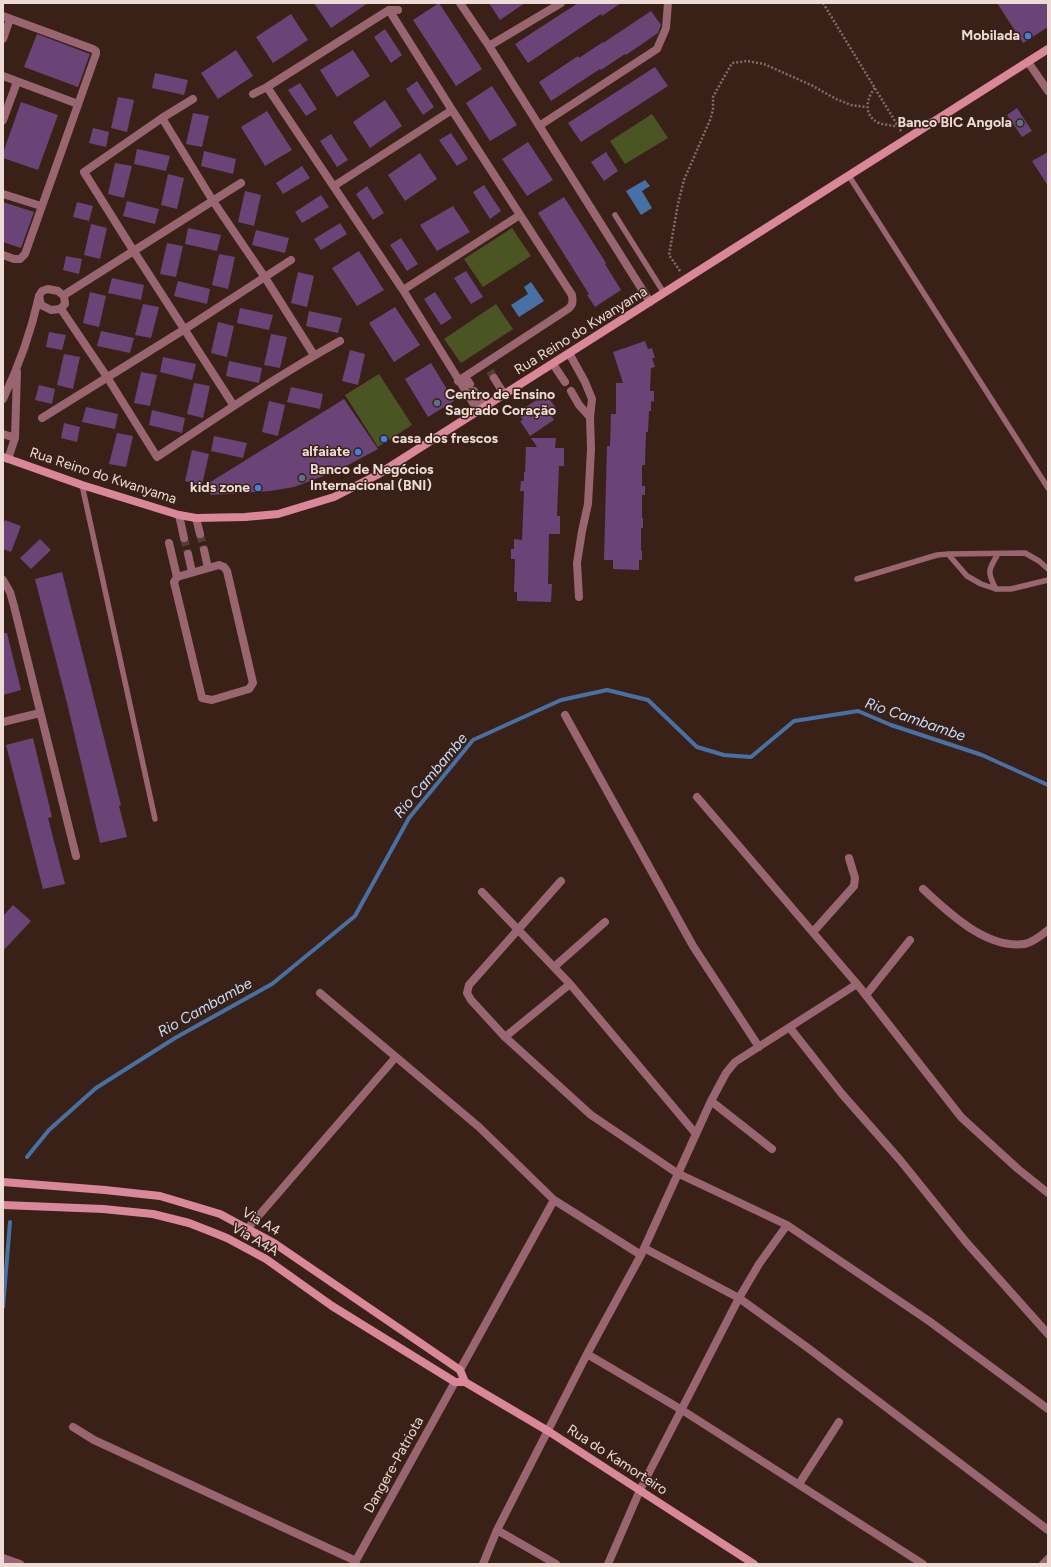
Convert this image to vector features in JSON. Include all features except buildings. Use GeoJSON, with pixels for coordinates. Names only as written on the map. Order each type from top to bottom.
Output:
{"type":"FeatureCollection","features":[{"type":"Feature","properties":{"kind":"street"},"geometry":{"type":"LineString","coordinates":[[460,3],[638,280],[650,302]]}},
{"type":"Feature","properties":{"kind":"street"},"geometry":{"type":"LineString","coordinates":[[489,46],[561,3]]}},
{"type":"Feature","properties":{"kind":"street"},"geometry":{"type":"LineString","coordinates":[[539,126],[657,50],[666,28],[668,3]]}},
{"type":"Feature","properties":{"kind":"street"},"geometry":{"type":"LineString","coordinates":[[389,10],[572,295],[572,306],[489,371],[467,383]]}},
{"type":"Feature","properties":{"kind":"street"},"geometry":{"type":"LineString","coordinates":[[253,94],[268,87],[389,10],[398,10]]}},
{"type":"Feature","properties":{"kind":"street"},"geometry":{"type":"LineString","coordinates":[[3,39],[7,18],[96,51],[25,254],[20,259],[14,259],[3,255]]}},
{"type":"Feature","properties":{"kind":"street","name":"Rua Reino do Kwanyama"},"geometry":{"type":"LineString","coordinates":[[6,458],[82,485],[179,515],[196,518],[245,517],[278,514],[334,497],[377,475],[1048,49]]}},
{"type":"Feature","properties":{"kind":"street"},"geometry":{"type":"LineString","coordinates":[[1028,62],[1048,91]]}},
{"type":"Feature","properties":{"kind":"street"},"geometry":{"type":"LineString","coordinates":[[3,76],[78,104]]}},
{"type":"Feature","properties":{"kind":"street"},"geometry":{"type":"LineString","coordinates":[[3,120],[17,82]]}},
{"type":"Feature","properties":{"kind":"street"},"geometry":{"type":"LineString","coordinates":[[268,87],[403,290],[467,383],[481,409]]}},
{"type":"Feature","properties":{"kind":"street"},"geometry":{"type":"LineString","coordinates":[[193,99],[162,118],[84,172],[132,250],[234,406]]}},
{"type":"Feature","properties":{"kind":"street"},"geometry":{"type":"LineString","coordinates":[[334,186],[452,110]]}},
{"type":"Feature","properties":{"kind":"street"},"geometry":{"type":"LineString","coordinates":[[162,118],[213,202],[264,276],[314,355]]}},
{"type":"Feature","properties":{"kind":"street"},"geometry":{"type":"LineString","coordinates":[[64,295],[132,250],[213,202],[241,183]]}},
{"type":"Feature","properties":{"kind":"street"},"geometry":{"type":"LineString","coordinates":[[3,194],[41,206]]}},
{"type":"Feature","properties":{"kind":"street"},"geometry":{"type":"LineString","coordinates":[[403,290],[520,214]]}},
{"type":"Feature","properties":{"kind":"street"},"geometry":{"type":"LineString","coordinates":[[42,418],[185,329],[264,276],[291,260]]}},
{"type":"Feature","properties":{"kind":"street"},"geometry":{"type":"LineString","coordinates":[[3,399],[17,369],[34,318],[39,296],[42,291],[48,289],[58,291],[64,295],[65,304],[61,309],[57,310],[47,308],[40,303],[39,296]]}},
{"type":"Feature","properties":{"kind":"street"},"geometry":{"type":"LineString","coordinates":[[34,318],[47,308]]}},
{"type":"Feature","properties":{"kind":"street"},"geometry":{"type":"LineString","coordinates":[[61,309],[107,377],[156,457],[314,355],[340,341]]}},
{"type":"Feature","properties":{"kind":"street"},"geometry":{"type":"LineString","coordinates":[[569,353],[585,382],[592,399],[590,417],[591,449],[588,504],[577,563],[579,597]]}},
{"type":"Feature","properties":{"kind":"street"},"geometry":{"type":"LineString","coordinates":[[553,364],[565,382]]}},
{"type":"Feature","properties":{"kind":"street"},"geometry":{"type":"LineString","coordinates":[[6,458],[15,438],[17,369]]}},
{"type":"Feature","properties":{"kind":"street"},"geometry":{"type":"LineString","coordinates":[[489,371],[504,394]]}},
{"type":"Feature","properties":{"kind":"street"},"geometry":{"type":"LineString","coordinates":[[467,383],[481,409]]}},
{"type":"Feature","properties":{"kind":"street"},"geometry":{"type":"LineString","coordinates":[[571,392],[579,405],[590,417]]}},
{"type":"Feature","properties":{"kind":"street"},"geometry":{"type":"LineString","coordinates":[[3,434],[15,438]]}},
{"type":"Feature","properties":{"kind":"street"},"geometry":{"type":"LineString","coordinates":[[179,515],[184,538]]}},
{"type":"Feature","properties":{"kind":"street"},"geometry":{"type":"LineString","coordinates":[[196,518],[200,534]]}},
{"type":"Feature","properties":{"kind":"street"},"geometry":{"type":"LineString","coordinates":[[169,543],[177,577],[174,585],[202,698],[212,700],[249,689],[253,683],[227,571],[224,567],[219,566],[177,577]]}},
{"type":"Feature","properties":{"kind":"street"},"geometry":{"type":"LineString","coordinates":[[204,550],[208,568]]}},
{"type":"Feature","properties":{"kind":"street"},"geometry":{"type":"LineString","coordinates":[[188,554],[192,572]]}},
{"type":"Feature","properties":{"kind":"street"},"geometry":{"type":"LineString","coordinates":[[3,580],[10,592],[76,856]]}},
{"type":"Feature","properties":{"kind":"street"},"geometry":{"type":"LineString","coordinates":[[3,722],[40,712]]}},
{"type":"Feature","properties":{"kind":"street"},"geometry":{"type":"LineString","coordinates":[[566,715],[693,946],[759,1047]]}},
{"type":"Feature","properties":{"kind":"street"},"geometry":{"type":"LineString","coordinates":[[697,797],[857,984],[961,1117],[1018,1169],[1048,1193]]}},
{"type":"Feature","properties":{"kind":"street"},"geometry":{"type":"LineString","coordinates":[[813,932],[854,886],[855,878],[849,858]]}},
{"type":"Feature","properties":{"kind":"street"},"geometry":{"type":"LineString","coordinates":[[561,880],[469,986],[467,992],[471,1000],[505,1037],[591,1115],[677,1173],[787,1225],[929,1321],[1048,1409]]}},
{"type":"Feature","properties":{"kind":"street"},"geometry":{"type":"LineString","coordinates":[[923,889],[958,921],[981,934],[1006,943],[1025,944],[1041,936],[1048,930]]}},
{"type":"Feature","properties":{"kind":"street"},"geometry":{"type":"LineString","coordinates":[[482,892],[570,984],[696,1134]]}},
{"type":"Feature","properties":{"kind":"street"},"geometry":{"type":"LineString","coordinates":[[554,967],[605,922]]}},
{"type":"Feature","properties":{"kind":"street"},"geometry":{"type":"LineString","coordinates":[[866,995],[910,940]]}},
{"type":"Feature","properties":{"kind":"street"},"geometry":{"type":"LineString","coordinates":[[505,1037],[570,984]]}},
{"type":"Feature","properties":{"kind":"street"},"geometry":{"type":"LineString","coordinates":[[483,1564],[497,1530],[587,1354],[642,1251],[677,1173],[726,1073],[735,1062],[857,984]]}},
{"type":"Feature","properties":{"kind":"street"},"geometry":{"type":"LineString","coordinates":[[320,993],[395,1058],[479,1126],[554,1200],[642,1251],[739,1298],[808,1348],[1048,1530]]}},
{"type":"Feature","properties":{"kind":"street"},"geometry":{"type":"LineString","coordinates":[[790,1028],[842,1094],[900,1160],[966,1242],[1048,1334]]}},
{"type":"Feature","properties":{"kind":"street"},"geometry":{"type":"LineString","coordinates":[[248,1228],[395,1058]]}},
{"type":"Feature","properties":{"kind":"street"},"geometry":{"type":"LineString","coordinates":[[711,1101],[772,1149]]}},
{"type":"Feature","properties":{"kind":"street","name":"Via A4"},"geometry":{"type":"LineString","coordinates":[[3,1182],[160,1196],[220,1214],[274,1243],[460,1370]]}},
{"type":"Feature","properties":{"kind":"street"},"geometry":{"type":"LineString","coordinates":[[454,1382],[464,1382],[460,1370],[554,1200]]}},
{"type":"Feature","properties":{"kind":"street","name":"Via A4A"},"geometry":{"type":"LineString","coordinates":[[3,1205],[153,1214],[189,1223],[227,1238],[266,1259],[332,1306],[454,1382]]}},
{"type":"Feature","properties":{"kind":"street"},"geometry":{"type":"LineString","coordinates":[[608,1564],[640,1490],[739,1298],[759,1264],[787,1225]]}},
{"type":"Feature","properties":{"kind":"street"},"geometry":{"type":"LineString","coordinates":[[587,1354],[682,1410],[923,1564]]}},
{"type":"Feature","properties":{"kind":"street","name":"Dangere-Patriota"},"geometry":{"type":"LineString","coordinates":[[355,1563],[454,1382]]}},
{"type":"Feature","properties":{"kind":"street","name":"Rua do Kamorteiro"},"geometry":{"type":"LineString","coordinates":[[464,1382],[548,1431],[754,1564]]}},
{"type":"Feature","properties":{"kind":"street"},"geometry":{"type":"LineString","coordinates":[[799,1484],[839,1422]]}},
{"type":"Feature","properties":{"kind":"street"},"geometry":{"type":"LineString","coordinates":[[73,1427],[94,1440],[355,1563]]}},
{"type":"Feature","properties":{"kind":"street"},"geometry":{"type":"LineString","coordinates":[[497,1530],[556,1564]]}},
{"type":"Feature","properties":{"kind":"street"},"geometry":{"type":"LineString","coordinates":[[3,1558],[20,1564]]}},
{"type":"Feature","properties":{"kind":"street"},"geometry":{"type":"LineString","coordinates":[[1043,1564],[1048,1559]]}},
{"type":"Feature","properties":{"kind":"lane"},"geometry":{"type":"LineString","coordinates":[[849,176],[1048,488]]}},
{"type":"Feature","properties":{"kind":"lane"},"geometry":{"type":"LineString","coordinates":[[615,215],[664,293]]}},
{"type":"Feature","properties":{"kind":"lane"},"geometry":{"type":"LineString","coordinates":[[82,485],[155,819]]}},
{"type":"Feature","properties":{"kind":"lane"},"geometry":{"type":"LineString","coordinates":[[857,578],[937,555],[948,554],[1025,553],[1040,561],[1048,569]]}},
{"type":"Feature","properties":{"kind":"lane"},"geometry":{"type":"LineString","coordinates":[[948,554],[967,576],[981,584],[996,589],[1011,589],[1048,580]]}},
{"type":"Feature","properties":{"kind":"lane"},"geometry":{"type":"LineString","coordinates":[[996,589],[989,576],[990,567],[998,554]]}},
{"type":"Feature","properties":{"kind":"path"},"geometry":{"type":"LineString","coordinates":[[823,3],[906,140]]}},
{"type":"Feature","properties":{"kind":"path"},"geometry":{"type":"LineString","coordinates":[[686,280],[669,255],[678,204],[684,180],[710,120],[713,110],[713,97],[732,63],[747,61],[764,64],[811,85],[836,99],[851,105],[867,107]]}},
{"type":"Feature","properties":{"kind":"path"},"geometry":{"type":"LineString","coordinates":[[875,88],[869,94],[867,107],[870,116],[878,122],[898,127]]}},
{"type":"Feature","properties":{"kind":"green space"},"geometry":{"type":"Polygon","coordinates":[[[652,114],[668,138],[625,164],[610,141],[652,114]]]}},
{"type":"Feature","properties":{"kind":"green space"},"geometry":{"type":"Polygon","coordinates":[[[512,228],[531,256],[483,287],[464,259],[512,228]]]}},
{"type":"Feature","properties":{"kind":"green space"},"geometry":{"type":"Polygon","coordinates":[[[496,304],[513,329],[461,363],[444,339],[496,304]]]}},
{"type":"Feature","properties":{"kind":"green space"},"geometry":{"type":"Polygon","coordinates":[[[379,374],[412,425],[378,447],[345,395],[379,374]]]}},
{"type":"Feature","properties":{"kind":"water"},"geometry":{"type":"Polygon","coordinates":[[[645,180],[650,186],[642,191],[652,208],[641,215],[626,191],[645,180]]]}},
{"type":"Feature","properties":{"kind":"water"},"geometry":{"type":"Polygon","coordinates":[[[531,282],[544,301],[519,317],[511,305],[528,294],[524,287],[531,282]]]}},
{"type":"Feature","properties":{"kind":"waterway","name":"Rio Cambambe"},"geometry":{"type":"LineString","coordinates":[[27,1157],[49,1130],[96,1088],[175,1038],[272,984],[355,916],[409,818],[473,740],[561,700],[607,690],[648,700],[697,747],[724,755],[751,757],[794,721],[858,711],[891,725],[982,755],[1048,785]]}},
{"type":"Feature","properties":{"kind":"waterway","name":"Rio Cambambe"},"geometry":{"type":"LineString","coordinates":[[3,1307],[10,1222]]}},
{"type":"Feature","properties":{"kind":"tunnel"},"geometry":{"type":"LineString","coordinates":[[490,371],[494,378]]}},
{"type":"Feature","properties":{"kind":"tunnel"},"geometry":{"type":"LineString","coordinates":[[200,534],[204,550]]}},
{"type":"Feature","properties":{"kind":"tunnel"},"geometry":{"type":"LineString","coordinates":[[184,538],[188,554]]}},
{"type":"Feature","properties":{"kind":"place","name":"Mobilada"},"geometry":{"type":"Point","coordinates":[1028,36]}},
{"type":"Feature","properties":{"kind":"place","name":"Banco BIC Angola"},"geometry":{"type":"Point","coordinates":[1020,123]}},
{"type":"Feature","properties":{"kind":"place","name":"Centro de Ensino Sagrado Coração"},"geometry":{"type":"Point","coordinates":[437,403]}},
{"type":"Feature","properties":{"kind":"place","name":"casa dos frescos"},"geometry":{"type":"Point","coordinates":[384,439]}},
{"type":"Feature","properties":{"kind":"place","name":"alfaiate"},"geometry":{"type":"Point","coordinates":[358,452]}},
{"type":"Feature","properties":{"kind":"place","name":"Banco de Negócios Internacional (BNI)"},"geometry":{"type":"Point","coordinates":[302,478]}},
{"type":"Feature","properties":{"kind":"place","name":"kids zone"},"geometry":{"type":"Point","coordinates":[258,488]}}]}
